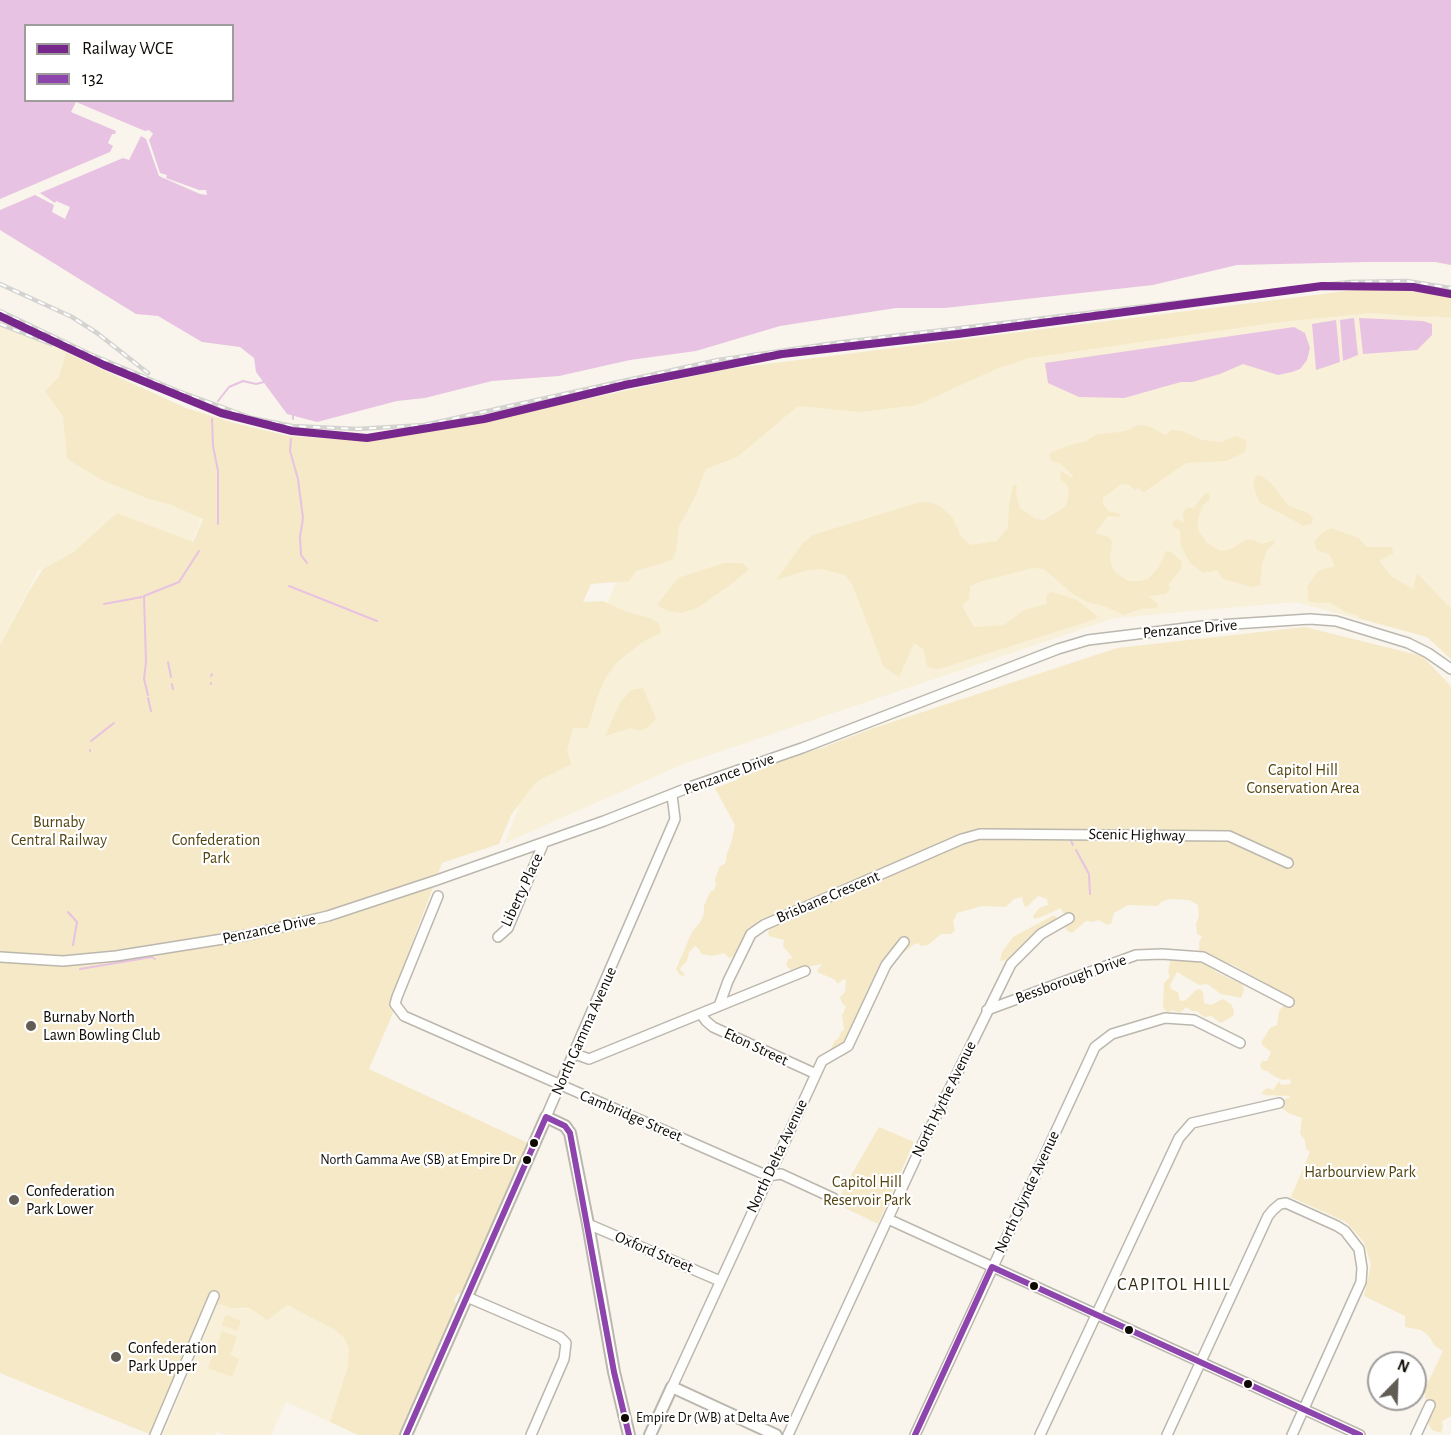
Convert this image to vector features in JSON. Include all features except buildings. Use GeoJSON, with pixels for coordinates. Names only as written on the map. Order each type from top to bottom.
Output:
{"type":"FeatureCollection","features":[{"type":"Feature","properties":{"kind":"street","name":"Penzance Drive"},"geometry":{"type":"LineString","coordinates":[[0,957],[48,961],[89,959],[181,947],[290,927],[430,883],[544,842],[802,748],[1047,653],[1088,640],[1203,626],[1310,619],[1336,621],[1408,643],[1451,669]]}},
{"type":"Feature","properties":{"kind":"street","name":"North Gamma Avenue"},"geometry":{"type":"LineString","coordinates":[[406,1435],[575,1054],[675,819],[672,795]]}},
{"type":"Feature","properties":{"kind":"street","name":"Scenic Highway"},"geometry":{"type":"LineString","coordinates":[[980,834],[1230,837],[1288,863]]}},
{"type":"Feature","properties":{"kind":"street","name":"Brisbane Crescent"},"geometry":{"type":"LineString","coordinates":[[719,1006],[728,981],[751,934],[764,925],[962,839],[980,834]]}},
{"type":"Feature","properties":{"kind":"street","name":"Liberty Place"},"geometry":{"type":"LineString","coordinates":[[498,937],[508,928],[544,842]]}},
{"type":"Feature","properties":{"kind":"street","name":"Cambridge Street"},"geometry":{"type":"LineString","coordinates":[[438,896],[397,997],[395,1004],[398,1011],[410,1020],[768,1176],[781,1174],[833,1198]]}},
{"type":"Feature","properties":{"kind":"street","name":"North Hythe Avenue"},"geometry":{"type":"LineString","coordinates":[[788,1435],[987,1010],[1011,964],[1041,934],[1069,918]]}},
{"type":"Feature","properties":{"kind":"street","name":"North Delta Avenue"},"geometry":{"type":"LineString","coordinates":[[672,1387],[822,1061],[848,1046],[886,965],[904,942]]}},
{"type":"Feature","properties":{"kind":"street","name":"Bessborough Drive"},"geometry":{"type":"LineString","coordinates":[[987,1010],[1136,955],[1162,954],[1203,957],[1289,1002]]}},
{"type":"Feature","properties":{"kind":"street"},"geometry":{"type":"LineString","coordinates":[[575,1054],[589,1059],[805,971]]}},
{"type":"Feature","properties":{"kind":"street","name":"Eton Street"},"geometry":{"type":"LineString","coordinates":[[701,1014],[713,1027],[816,1074]]}},
{"type":"Feature","properties":{"kind":"street","name":"North Glynde Avenue"},"geometry":{"type":"LineString","coordinates":[[915,1435],[1095,1047],[1112,1034],[1165,1018],[1194,1020],[1240,1043]]}},
{"type":"Feature","properties":{"kind":"street"},"geometry":{"type":"LineString","coordinates":[[1040,1435],[1179,1138],[1192,1123],[1278,1102]]}},
{"type":"Feature","properties":{"kind":"street"},"geometry":{"type":"LineString","coordinates":[[546,1117],[564,1126],[570,1133],[614,1372],[629,1435]]}},
{"type":"Feature","properties":{"kind":"street"},"geometry":{"type":"LineString","coordinates":[[1167,1435],[1269,1216],[1281,1204],[1293,1205],[1345,1231],[1359,1249],[1362,1261],[1362,1277],[1292,1435]]}},
{"type":"Feature","properties":{"kind":"street"},"geometry":{"type":"LineString","coordinates":[[888,1220],[1360,1435]]}},
{"type":"Feature","properties":{"kind":"street","name":"Oxford Street"},"geometry":{"type":"LineString","coordinates":[[588,1224],[720,1281]]}},
{"type":"Feature","properties":{"kind":"street"},"geometry":{"type":"LineString","coordinates":[[155,1435],[214,1296]]}},
{"type":"Feature","properties":{"kind":"street"},"geometry":{"type":"LineString","coordinates":[[467,1297],[560,1337],[566,1343],[566,1352],[531,1435]]}},
{"type":"Feature","properties":{"kind":"street"},"geometry":{"type":"LineString","coordinates":[[650,1435],[672,1387],[776,1435]]}},
{"type":"Feature","properties":{"kind":"street"},"geometry":{"type":"LineString","coordinates":[[1416,1435],[1430,1405]]}},
{"type":"Feature","properties":{"kind":"shaded area"},"geometry":{"type":"Polygon","coordinates":[[[0,0],[1451,0],[1451,265],[1435,262],[1368,262],[1237,265],[1153,285],[945,308],[896,308],[780,326],[696,351],[630,360],[559,376],[492,381],[425,398],[397,401],[317,422],[287,414],[256,372],[254,358],[240,347],[202,342],[158,316],[136,314],[0,230],[0,0]]]}},
{"type":"Feature","properties":{"kind":"shaded area"},"geometry":{"type":"Polygon","coordinates":[[[1451,300],[1451,659],[1427,637],[1295,602],[1115,618],[686,763],[505,843],[530,776],[695,406],[740,386],[1451,300]]]}},
{"type":"Feature","properties":{"kind":"shaded area"},"geometry":{"type":"Polygon","coordinates":[[[1354,318],[1358,355],[1343,361],[1340,320],[1354,318]]]}},
{"type":"Feature","properties":{"kind":"shaded area"},"geometry":{"type":"Polygon","coordinates":[[[1359,318],[1423,321],[1432,324],[1432,335],[1417,350],[1363,354],[1359,318]]]}},
{"type":"Feature","properties":{"kind":"shaded area"},"geometry":{"type":"Polygon","coordinates":[[[0,320],[103,367],[85,440],[204,512],[190,546],[76,556],[38,571],[0,645],[0,320]]]}},
{"type":"Feature","properties":{"kind":"shaded area"},"geometry":{"type":"Polygon","coordinates":[[[1336,320],[1340,362],[1316,370],[1312,324],[1336,320]]]}},
{"type":"Feature","properties":{"kind":"shaded area"},"geometry":{"type":"Polygon","coordinates":[[[1294,327],[1305,333],[1310,348],[1307,360],[1300,369],[1292,372],[1278,375],[1243,364],[1192,382],[1181,382],[1124,398],[1079,397],[1048,383],[1045,363],[1294,327]]]}},
{"type":"Feature","properties":{"kind":"shaded area"},"geometry":{"type":"Polygon","coordinates":[[[220,1304],[243,1309],[287,1305],[335,1330],[344,1338],[349,1348],[350,1360],[330,1422],[286,1402],[271,1435],[226,1435],[217,1431],[215,1435],[163,1435],[216,1307],[220,1304]]]}},
{"type":"Feature","properties":{"kind":"green space","name":"Confederation Park"},"geometry":{"type":"Polygon","coordinates":[[[1370,288],[1451,294],[1451,318],[1370,313],[1272,323],[1029,358],[996,369],[917,405],[862,412],[798,406],[737,457],[706,469],[694,499],[679,526],[676,551],[672,560],[636,571],[629,581],[591,584],[583,602],[603,601],[629,613],[647,617],[659,623],[661,633],[641,643],[617,662],[606,677],[598,695],[588,728],[573,728],[567,750],[571,764],[538,781],[532,787],[511,815],[499,844],[442,863],[393,994],[393,1013],[369,1069],[528,1143],[463,1293],[457,1294],[454,1300],[458,1306],[450,1319],[400,1435],[358,1435],[330,1422],[348,1366],[349,1348],[344,1338],[335,1330],[287,1305],[267,1320],[250,1308],[230,1308],[220,1304],[216,1307],[219,1300],[210,1295],[149,1434],[0,1373],[0,645],[43,569],[74,552],[117,513],[193,542],[203,519],[102,480],[67,459],[63,416],[45,391],[59,377],[66,353],[186,408],[238,424],[289,436],[332,439],[389,438],[465,425],[727,369],[1370,288]]]}},
{"type":"Feature","properties":{"kind":"green space"},"geometry":{"type":"Polygon","coordinates":[[[1137,425],[1148,426],[1166,435],[1171,430],[1182,431],[1202,440],[1220,442],[1237,436],[1247,441],[1245,452],[1227,461],[1186,463],[1144,492],[1138,488],[1135,490],[1129,485],[1121,484],[1103,498],[1103,504],[1108,511],[1120,514],[1120,517],[1108,516],[1095,533],[1109,537],[1112,542],[1110,560],[1114,571],[1120,576],[1128,581],[1148,579],[1159,567],[1166,551],[1171,552],[1182,562],[1181,569],[1169,584],[1170,589],[1166,594],[1149,596],[1158,605],[1157,608],[1140,609],[1124,615],[1104,606],[1087,602],[1073,594],[1044,569],[1033,568],[982,581],[970,586],[969,599],[962,606],[974,627],[1004,625],[1024,610],[1046,604],[1047,594],[1052,592],[1077,600],[1097,616],[1096,619],[939,669],[927,667],[924,650],[914,643],[899,677],[884,667],[852,584],[845,575],[822,569],[808,570],[776,580],[803,543],[813,535],[917,503],[928,502],[938,505],[952,517],[962,538],[971,545],[997,541],[1008,528],[1013,485],[1017,487],[1016,495],[1020,508],[1036,519],[1044,520],[1065,507],[1069,496],[1068,486],[1061,479],[1060,473],[1063,472],[1073,479],[1061,464],[1051,460],[1049,455],[1052,452],[1085,442],[1095,435],[1126,431],[1137,425]]]}},
{"type":"Feature","properties":{"kind":"green space"},"geometry":{"type":"Polygon","coordinates":[[[1256,476],[1261,476],[1271,483],[1289,506],[1308,513],[1313,518],[1312,523],[1304,526],[1259,502],[1253,485],[1256,476]]]}},
{"type":"Feature","properties":{"kind":"green space"},"geometry":{"type":"Polygon","coordinates":[[[1209,493],[1210,499],[1203,505],[1198,518],[1198,530],[1207,543],[1221,551],[1231,549],[1246,540],[1262,544],[1274,540],[1262,564],[1260,585],[1252,587],[1223,579],[1217,570],[1203,573],[1190,563],[1181,546],[1180,530],[1172,526],[1173,522],[1177,519],[1184,523],[1183,514],[1186,508],[1194,508],[1204,494],[1209,493]]]}},
{"type":"Feature","properties":{"kind":"green space"},"geometry":{"type":"Polygon","coordinates":[[[1331,528],[1358,538],[1367,547],[1392,547],[1393,554],[1379,561],[1392,577],[1413,589],[1417,573],[1451,609],[1451,659],[1427,637],[1358,618],[1359,616],[1345,612],[1331,603],[1309,602],[1307,587],[1318,571],[1335,566],[1329,554],[1317,550],[1314,542],[1322,533],[1331,528]]]}},
{"type":"Feature","properties":{"kind":"green space"},"geometry":{"type":"Polygon","coordinates":[[[724,563],[742,563],[749,569],[699,607],[682,613],[668,611],[657,605],[678,578],[724,563]]]}},
{"type":"Feature","properties":{"kind":"green space","name":"Capitol Hill Conservation Area"},"geometry":{"type":"Polygon","coordinates":[[[1305,627],[1422,656],[1451,686],[1451,1416],[1442,1421],[1441,1433],[1432,1430],[1427,1421],[1433,1402],[1427,1401],[1427,1385],[1443,1351],[1435,1346],[1428,1335],[1421,1330],[1405,1327],[1405,1316],[1364,1296],[1371,1265],[1364,1242],[1346,1222],[1291,1197],[1310,1152],[1306,1149],[1305,1140],[1300,1134],[1302,1118],[1288,1113],[1281,1107],[1279,1100],[1290,1096],[1261,1093],[1267,1088],[1273,1090],[1279,1081],[1281,1085],[1291,1082],[1289,1079],[1282,1080],[1262,1070],[1260,1065],[1262,1061],[1267,1061],[1271,1052],[1262,1045],[1262,1041],[1270,1028],[1277,1025],[1279,1011],[1284,1005],[1293,1001],[1292,998],[1273,990],[1269,985],[1233,965],[1203,955],[1199,950],[1202,936],[1197,934],[1196,924],[1199,915],[1198,905],[1189,900],[1169,899],[1158,906],[1128,905],[1114,913],[1111,924],[1107,925],[1099,920],[1086,921],[1072,933],[1066,930],[1065,926],[1072,920],[1063,913],[1061,908],[1034,919],[1033,916],[1039,908],[1048,905],[1047,899],[1038,896],[1027,907],[1024,906],[1022,897],[1014,899],[1006,907],[982,906],[957,913],[953,922],[955,930],[951,934],[941,934],[928,945],[921,946],[918,943],[913,945],[880,969],[870,985],[870,990],[847,1044],[832,1053],[831,1049],[835,1040],[844,1030],[842,1015],[846,1007],[840,997],[845,992],[846,980],[843,979],[838,984],[834,979],[819,973],[817,971],[822,964],[791,970],[786,965],[788,959],[793,958],[783,946],[784,940],[769,936],[768,933],[770,927],[787,912],[772,916],[748,928],[738,954],[729,958],[724,953],[712,956],[701,954],[695,946],[681,967],[680,970],[685,974],[684,976],[680,975],[676,969],[692,932],[701,921],[704,906],[710,892],[714,890],[720,866],[725,864],[735,825],[715,788],[737,780],[738,774],[766,762],[822,748],[868,730],[1117,648],[1305,627]]]}},
{"type":"Feature","properties":{"kind":"green space"},"geometry":{"type":"Polygon","coordinates":[[[643,688],[656,719],[640,731],[631,728],[605,736],[620,703],[631,690],[643,688]]]}},
{"type":"Feature","properties":{"kind":"green space"},"geometry":{"type":"Polygon","coordinates":[[[1054,915],[1057,922],[1013,959],[1000,961],[1002,952],[1013,937],[1054,915]]]}},
{"type":"Feature","properties":{"kind":"green space"},"geometry":{"type":"Polygon","coordinates":[[[1171,959],[1186,959],[1204,963],[1218,973],[1242,984],[1244,990],[1241,998],[1221,994],[1207,984],[1199,985],[1177,972],[1170,985],[1171,989],[1178,992],[1180,1001],[1186,1000],[1200,989],[1203,992],[1204,1003],[1211,1005],[1223,999],[1231,1004],[1234,1010],[1233,1016],[1221,1023],[1211,1016],[1204,1017],[1197,1011],[1186,1007],[1180,1013],[1172,1010],[1167,1013],[1163,1007],[1164,983],[1170,977],[1168,971],[1171,959]]]}},
{"type":"Feature","properties":{"kind":"green space","name":"Capitol Hill Reservoir Park"},"geometry":{"type":"Polygon","coordinates":[[[879,1127],[914,1142],[878,1224],[837,1204],[879,1127]]]}},
{"type":"Feature","properties":{"kind":"green space"},"geometry":{"type":"Polygon","coordinates":[[[226,1315],[241,1321],[237,1331],[222,1325],[226,1315]]]}},
{"type":"Feature","properties":{"kind":"green space"},"geometry":{"type":"Polygon","coordinates":[[[222,1331],[237,1337],[230,1355],[239,1359],[232,1377],[208,1368],[222,1331]]]}},
{"type":"Feature","properties":{"kind":"pier"},"geometry":{"type":"Polygon","coordinates":[[[76,102],[145,131],[149,130],[153,134],[149,140],[160,173],[167,175],[166,178],[199,190],[206,190],[207,195],[159,176],[146,139],[141,136],[129,160],[123,158],[40,193],[55,203],[56,201],[70,207],[65,219],[52,212],[54,205],[35,195],[0,210],[0,199],[110,152],[113,146],[108,143],[116,131],[71,112],[76,102]]]}},
{"type":"Feature","properties":{"kind":"waterway"},"geometry":{"type":"LineString","coordinates":[[218,401],[229,387],[243,381],[256,384],[264,382]]}},
{"type":"Feature","properties":{"kind":"waterway"},"geometry":{"type":"LineString","coordinates":[[212,419],[213,446],[218,471],[218,524]]}},
{"type":"Feature","properties":{"kind":"waterway"},"geometry":{"type":"LineString","coordinates":[[291,439],[290,451],[298,479],[303,518],[300,537],[301,555],[307,563]]}},
{"type":"Feature","properties":{"kind":"waterway"},"geometry":{"type":"LineString","coordinates":[[148,695],[144,679],[146,662],[144,596],[179,582],[199,551]]}},
{"type":"Feature","properties":{"kind":"waterway"},"geometry":{"type":"LineString","coordinates":[[289,586],[377,621]]}},
{"type":"Feature","properties":{"kind":"waterway"},"geometry":{"type":"LineString","coordinates":[[104,604],[142,597]]}},
{"type":"Feature","properties":{"kind":"waterway"},"geometry":{"type":"LineString","coordinates":[[168,662],[171,677]]}},
{"type":"Feature","properties":{"kind":"waterway"},"geometry":{"type":"LineString","coordinates":[[172,684],[173,689]]}},
{"type":"Feature","properties":{"kind":"waterway"},"geometry":{"type":"LineString","coordinates":[[148,698],[151,711]]}},
{"type":"Feature","properties":{"kind":"waterway"},"geometry":{"type":"LineString","coordinates":[[91,741],[114,723]]}},
{"type":"Feature","properties":{"kind":"waterway"},"geometry":{"type":"LineString","coordinates":[[1071,841],[1073,845]]}},
{"type":"Feature","properties":{"kind":"waterway"},"geometry":{"type":"LineString","coordinates":[[1076,850],[1089,874],[1090,894]]}},
{"type":"Feature","properties":{"kind":"waterway"},"geometry":{"type":"LineString","coordinates":[[68,912],[77,922],[73,945]]}},
{"type":"Feature","properties":{"kind":"waterway"},"geometry":{"type":"LineString","coordinates":[[80,969],[152,957],[155,959]]}},
{"type":"Feature","properties":{"kind":"railway"},"geometry":{"type":"LineString","coordinates":[[0,311],[90,354],[178,391],[252,418],[292,426],[358,429],[424,425],[718,360],[842,342],[1349,282],[1407,281],[1451,288]]}},
{"type":"Feature","properties":{"kind":"railway"},"geometry":{"type":"LineString","coordinates":[[0,284],[72,317],[97,333],[148,373]]}},
{"type":"Feature","properties":{"kind":"railway"},"geometry":{"type":"LineString","coordinates":[[0,324],[51,344]]}},
{"type":"Feature","properties":{"kind":"rail line","name":"WCE"},"geometry":{"type":"LineString","coordinates":[[0,316],[104,365],[221,413],[292,431],[367,438],[484,419],[625,385],[782,354],[958,334],[1322,286],[1413,287],[1451,294]]}},
{"type":"Feature","properties":{"kind":"transit line","name":"132"},"geometry":{"type":"LineString","coordinates":[[546,1117],[565,1126],[570,1133],[614,1372],[629,1435]]}},
{"type":"Feature","properties":{"kind":"transit line","name":"132"},"geometry":{"type":"LineString","coordinates":[[406,1435],[546,1117]]}},
{"type":"Feature","properties":{"kind":"transit line","name":"132"},"geometry":{"type":"LineString","coordinates":[[915,1435],[992,1267],[1360,1435]]}},
{"type":"Feature","properties":{"kind":"place","name":"Burnaby North Lawn Bowling Club"},"geometry":{"type":"Point","coordinates":[31,1026]}},
{"type":"Feature","properties":{"kind":"place","name":"North Gamma Ave (SB) at Empire Dr"},"geometry":{"type":"Point","coordinates":[527,1160]}},
{"type":"Feature","properties":{"kind":"place","name":"Confederation Park Lower"},"geometry":{"type":"Point","coordinates":[14,1200]}},
{"type":"Feature","properties":{"kind":"place","name":"Confederation Park Upper"},"geometry":{"type":"Point","coordinates":[116,1357]}},
{"type":"Feature","properties":{"kind":"place","name":"Empire Dr (WB) at Delta Ave"},"geometry":{"type":"Point","coordinates":[625,1418]}},
{"type":"Feature","properties":{"kind":"district","name":"CAPITOL HILL"},"geometry":{"type":"Point","coordinates":[1174,1285]}},
{"type":"Feature","properties":{"kind":"park label","name":"Burnaby Central Railway"},"geometry":{"type":"Point","coordinates":[59,831]}},
{"type":"Feature","properties":{"kind":"park label","name":"Harbourview Park"},"geometry":{"type":"Point","coordinates":[1360,1172]}}]}
